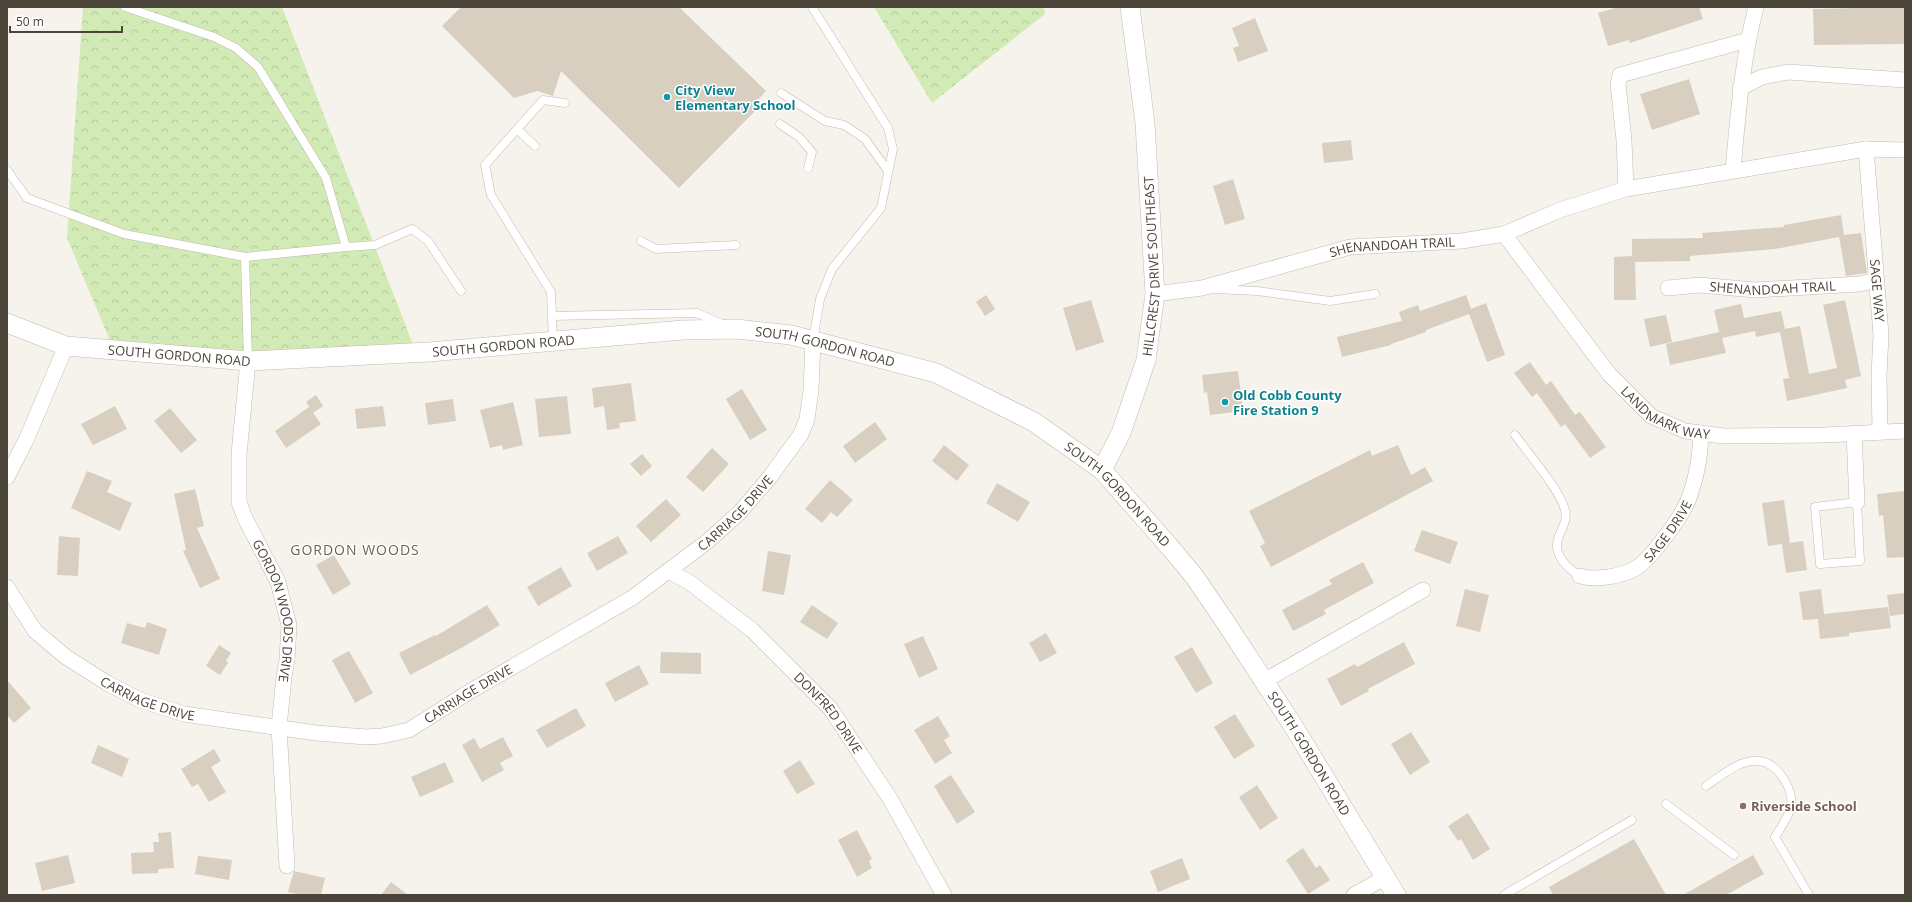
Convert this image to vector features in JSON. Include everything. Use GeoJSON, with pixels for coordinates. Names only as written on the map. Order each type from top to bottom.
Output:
{"type":"FeatureCollection","features":[{"type":"Feature","properties":{"kind":"street","name":"HILLCREST DRIVE SOUTHEAST"},"geometry":{"type":"LineString","coordinates":[[1102,470],[1121,433],[1146,360],[1155,294],[1145,123],[1130,7]]}},
{"type":"Feature","properties":{"kind":"street"},"geometry":{"type":"LineString","coordinates":[[1734,170],[1740,88],[1748,40],[1756,7]]}},
{"type":"Feature","properties":{"kind":"street"},"geometry":{"type":"LineString","coordinates":[[1626,189],[1624,140],[1618,84],[1620,75],[1748,40]]}},
{"type":"Feature","properties":{"kind":"street"},"geometry":{"type":"LineString","coordinates":[[1740,88],[1762,77],[1788,72],[1905,80]]}},
{"type":"Feature","properties":{"kind":"street","name":"SHENANDOAH TRAIL"},"geometry":{"type":"LineString","coordinates":[[1155,294],[1202,288],[1350,247],[1462,241],[1504,234],[1560,210],[1626,189],[1866,149],[1905,150]]}},
{"type":"Feature","properties":{"kind":"street","name":"SAGE WAY"},"geometry":{"type":"LineString","coordinates":[[1866,149],[1881,335],[1879,375],[1880,432]]}},
{"type":"Feature","properties":{"kind":"street","name":"LANDMARK WAY"},"geometry":{"type":"LineString","coordinates":[[1504,234],[1609,374],[1650,416],[1685,431],[1723,436],[1905,432]]}},
{"type":"Feature","properties":{"kind":"street","name":"SHENANDOAH TRAIL"},"geometry":{"type":"LineString","coordinates":[[1668,288],[1699,284],[1755,290],[1860,284],[1876,280]]}},
{"type":"Feature","properties":{"kind":"street","name":"SOUTH GORDON ROAD"},"geometry":{"type":"LineString","coordinates":[[7,323],[66,346],[248,361],[428,352],[683,330],[736,330],[791,335],[936,373],[1034,422],[1102,470],[1194,576],[1292,724],[1384,878],[1396,895]]}},
{"type":"Feature","properties":{"kind":"street","name":"CARRIAGE DRIVE"},"geometry":{"type":"LineString","coordinates":[[7,587],[35,631],[66,657],[107,683],[140,700],[184,714],[316,733],[366,737],[382,736],[409,730],[468,692],[632,598],[708,541],[741,511],[770,477],[801,434],[807,419],[812,390],[813,341]]}},
{"type":"Feature","properties":{"kind":"street"},"geometry":{"type":"LineString","coordinates":[[7,477],[27,438],[66,346]]}},
{"type":"Feature","properties":{"kind":"street","name":"GORDON WOODS DRIVE"},"geometry":{"type":"LineString","coordinates":[[248,361],[238,454],[239,502],[278,582],[289,624],[279,727],[288,866]]}},
{"type":"Feature","properties":{"kind":"street","name":"SAGE DRIVE"},"geometry":{"type":"LineString","coordinates":[[1580,576],[1601,579],[1636,568],[1679,520],[1689,499],[1700,460],[1701,433]]}},
{"type":"Feature","properties":{"kind":"street"},"geometry":{"type":"LineString","coordinates":[[1854,434],[1857,502]]}},
{"type":"Feature","properties":{"kind":"street","name":"DONFRED DRIVE"},"geometry":{"type":"LineString","coordinates":[[668,571],[690,582],[752,630],[830,708],[889,797],[944,895]]}},
{"type":"Feature","properties":{"kind":"street"},"geometry":{"type":"LineString","coordinates":[[1264,681],[1423,590]]}},
{"type":"Feature","properties":{"kind":"street"},"geometry":{"type":"LineString","coordinates":[[1354,895],[1384,878]]}},
{"type":"Feature","properties":{"kind":"lane"},"geometry":{"type":"LineString","coordinates":[[125,7],[214,37],[236,48],[258,67],[326,178],[346,247]]}},
{"type":"Feature","properties":{"kind":"lane"},"geometry":{"type":"LineString","coordinates":[[812,7],[888,128],[893,149],[881,208],[832,269],[820,299],[813,341]]}},
{"type":"Feature","properties":{"kind":"lane"},"geometry":{"type":"LineString","coordinates":[[781,93],[825,121],[844,125],[865,139],[888,171]]}},
{"type":"Feature","properties":{"kind":"lane"},"geometry":{"type":"LineString","coordinates":[[554,341],[550,292],[491,195],[485,165],[543,100],[565,104]]}},
{"type":"Feature","properties":{"kind":"lane"},"geometry":{"type":"LineString","coordinates":[[780,124],[799,137],[812,152],[808,168]]}},
{"type":"Feature","properties":{"kind":"lane"},"geometry":{"type":"LineString","coordinates":[[517,129],[536,146]]}},
{"type":"Feature","properties":{"kind":"lane"},"geometry":{"type":"LineString","coordinates":[[7,170],[27,198],[41,204],[124,234],[245,257],[375,245],[412,229],[428,241],[460,291]]}},
{"type":"Feature","properties":{"kind":"lane"},"geometry":{"type":"LineString","coordinates":[[641,241],[656,249],[736,245]]}},
{"type":"Feature","properties":{"kind":"lane"},"geometry":{"type":"LineString","coordinates":[[245,257],[248,361]]}},
{"type":"Feature","properties":{"kind":"lane"},"geometry":{"type":"LineString","coordinates":[[1202,288],[1257,291],[1330,301],[1375,294]]}},
{"type":"Feature","properties":{"kind":"lane"},"geometry":{"type":"LineString","coordinates":[[552,316],[697,313],[736,330]]}},
{"type":"Feature","properties":{"kind":"lane"},"geometry":{"type":"LineString","coordinates":[[1515,435],[1558,495],[1565,510],[1565,521],[1557,546],[1560,556],[1565,564],[1580,576]]}},
{"type":"Feature","properties":{"kind":"lane"},"geometry":{"type":"LineString","coordinates":[[1857,502],[1860,560],[1820,564],[1815,507],[1857,502]]}},
{"type":"Feature","properties":{"kind":"lane"},"geometry":{"type":"LineString","coordinates":[[1706,786],[1731,769],[1746,762],[1759,761],[1773,767],[1784,780],[1791,794],[1790,810],[1775,837],[1809,895]]}},
{"type":"Feature","properties":{"kind":"lane"},"geometry":{"type":"LineString","coordinates":[[1666,804],[1734,855]]}},
{"type":"Feature","properties":{"kind":"lane"},"geometry":{"type":"LineString","coordinates":[[1504,895],[1632,820]]}},
{"type":"Feature","properties":{"kind":"green space"},"geometry":{"type":"Polygon","coordinates":[[[83,7],[282,7],[414,347],[337,351],[116,355],[67,238],[83,7]]]}},
{"type":"Feature","properties":{"kind":"green space"},"geometry":{"type":"Polygon","coordinates":[[[874,7],[1044,7],[1045,14],[932,103],[874,7]]]}},
{"type":"Feature","properties":{"kind":"building","name":"City View Elementary School"},"geometry":{"type":"Polygon","coordinates":[[[461,7],[679,7],[766,91],[754,104],[758,108],[679,188],[561,71],[553,96],[537,91],[514,98],[442,26],[461,7]]]}},
{"type":"Feature","properties":{"kind":"building"},"geometry":{"type":"Polygon","coordinates":[[[1618,7],[1699,7],[1703,19],[1630,43],[1629,40],[1608,46],[1598,13],[1618,7]]]}},
{"type":"Feature","properties":{"kind":"building"},"geometry":{"type":"Polygon","coordinates":[[[1905,7],[1905,44],[1814,45],[1813,9],[1905,7]]]}},
{"type":"Feature","properties":{"kind":"building"},"geometry":{"type":"Polygon","coordinates":[[[1255,18],[1268,51],[1238,62],[1233,48],[1239,46],[1232,28],[1255,18]]]}},
{"type":"Feature","properties":{"kind":"building"},"geometry":{"type":"Polygon","coordinates":[[[1689,79],[1700,114],[1652,130],[1640,94],[1689,79]]]}},
{"type":"Feature","properties":{"kind":"building"},"geometry":{"type":"Polygon","coordinates":[[[1351,140],[1353,160],[1324,163],[1322,143],[1351,140]]]}},
{"type":"Feature","properties":{"kind":"building"},"geometry":{"type":"Polygon","coordinates":[[[1233,179],[1245,219],[1225,225],[1213,186],[1233,179]]]}},
{"type":"Feature","properties":{"kind":"building"},"geometry":{"type":"Polygon","coordinates":[[[1841,215],[1844,235],[1861,233],[1867,273],[1846,276],[1839,237],[1775,249],[1690,256],[1690,261],[1635,262],[1636,300],[1614,300],[1614,257],[1632,256],[1632,239],[1703,238],[1702,233],[1784,227],[1784,225],[1841,215]]]}},
{"type":"Feature","properties":{"kind":"building"},"geometry":{"type":"Polygon","coordinates":[[[986,295],[995,309],[985,316],[976,302],[986,295]]]}},
{"type":"Feature","properties":{"kind":"building"},"geometry":{"type":"Polygon","coordinates":[[[1466,295],[1471,309],[1486,303],[1505,355],[1487,362],[1469,314],[1391,345],[1342,357],[1337,337],[1402,321],[1399,312],[1418,305],[1420,311],[1466,295]]]}},
{"type":"Feature","properties":{"kind":"building"},"geometry":{"type":"Polygon","coordinates":[[[1091,300],[1104,342],[1076,351],[1063,308],[1091,300]]]}},
{"type":"Feature","properties":{"kind":"building"},"geometry":{"type":"Polygon","coordinates":[[[1845,300],[1861,376],[1845,380],[1847,388],[1787,401],[1783,379],[1789,378],[1780,332],[1756,337],[1755,331],[1722,338],[1726,353],[1670,365],[1666,344],[1719,332],[1714,310],[1741,304],[1744,318],[1781,311],[1785,329],[1800,326],[1809,374],[1837,368],[1823,305],[1845,300]]]}},
{"type":"Feature","properties":{"kind":"building"},"geometry":{"type":"Polygon","coordinates":[[[1666,315],[1672,342],[1650,347],[1644,319],[1666,315]]]}},
{"type":"Feature","properties":{"kind":"building"},"geometry":{"type":"Polygon","coordinates":[[[1530,362],[1546,385],[1551,381],[1575,415],[1580,412],[1606,447],[1590,458],[1565,424],[1561,427],[1537,393],[1532,397],[1514,373],[1530,362]]]}},
{"type":"Feature","properties":{"kind":"building","name":"Old Cobb County Fire Station 9"},"geometry":{"type":"Polygon","coordinates":[[[1238,371],[1243,411],[1210,415],[1207,392],[1204,393],[1202,375],[1238,371]]]}},
{"type":"Feature","properties":{"kind":"building"},"geometry":{"type":"Polygon","coordinates":[[[631,383],[636,421],[619,423],[620,428],[607,430],[604,406],[594,408],[592,388],[631,383]]]}},
{"type":"Feature","properties":{"kind":"building"},"geometry":{"type":"Polygon","coordinates":[[[742,389],[767,430],[750,440],[726,399],[742,389]]]}},
{"type":"Feature","properties":{"kind":"building"},"geometry":{"type":"Polygon","coordinates":[[[316,395],[323,406],[313,413],[306,402],[316,395]]]}},
{"type":"Feature","properties":{"kind":"building"},"geometry":{"type":"Polygon","coordinates":[[[567,396],[571,434],[539,437],[535,399],[567,396]]]}},
{"type":"Feature","properties":{"kind":"building"},"geometry":{"type":"Polygon","coordinates":[[[453,399],[456,421],[428,425],[425,403],[453,399]]]}},
{"type":"Feature","properties":{"kind":"building"},"geometry":{"type":"Polygon","coordinates":[[[513,402],[523,445],[503,450],[502,445],[490,448],[480,410],[513,402]]]}},
{"type":"Feature","properties":{"kind":"building"},"geometry":{"type":"Polygon","coordinates":[[[115,406],[127,429],[93,445],[81,424],[115,406]]]}},
{"type":"Feature","properties":{"kind":"building"},"geometry":{"type":"Polygon","coordinates":[[[383,406],[386,426],[357,429],[355,409],[383,406]]]}},
{"type":"Feature","properties":{"kind":"building"},"geometry":{"type":"Polygon","coordinates":[[[309,407],[321,424],[286,448],[275,431],[309,407]]]}},
{"type":"Feature","properties":{"kind":"building"},"geometry":{"type":"Polygon","coordinates":[[[170,408],[197,440],[181,453],[154,421],[170,408]]]}},
{"type":"Feature","properties":{"kind":"building"},"geometry":{"type":"Polygon","coordinates":[[[875,422],[887,439],[855,463],[843,446],[875,422]]]}},
{"type":"Feature","properties":{"kind":"building"},"geometry":{"type":"Polygon","coordinates":[[[944,445],[969,465],[957,481],[932,461],[944,445]]]}},
{"type":"Feature","properties":{"kind":"building"},"geometry":{"type":"Polygon","coordinates":[[[1398,445],[1411,475],[1425,467],[1433,481],[1271,567],[1260,546],[1265,543],[1249,511],[1370,450],[1372,456],[1398,445]]]}},
{"type":"Feature","properties":{"kind":"building"},"geometry":{"type":"Polygon","coordinates":[[[712,448],[729,464],[703,492],[686,477],[712,448]]]}},
{"type":"Feature","properties":{"kind":"building"},"geometry":{"type":"Polygon","coordinates":[[[642,454],[652,466],[641,476],[630,464],[642,454]]]}},
{"type":"Feature","properties":{"kind":"building"},"geometry":{"type":"Polygon","coordinates":[[[87,471],[112,481],[107,492],[132,503],[120,531],[71,508],[87,471]]]}},
{"type":"Feature","properties":{"kind":"building"},"geometry":{"type":"Polygon","coordinates":[[[830,480],[853,500],[837,517],[831,512],[822,523],[805,509],[830,480]]]}},
{"type":"Feature","properties":{"kind":"building"},"geometry":{"type":"Polygon","coordinates":[[[997,483],[1030,502],[1018,522],[986,503],[997,483]]]}},
{"type":"Feature","properties":{"kind":"building"},"geometry":{"type":"Polygon","coordinates":[[[195,489],[204,526],[197,528],[220,579],[200,588],[183,551],[186,550],[174,494],[195,489]]]}},
{"type":"Feature","properties":{"kind":"building"},"geometry":{"type":"Polygon","coordinates":[[[1905,491],[1905,557],[1887,558],[1883,515],[1879,516],[1877,494],[1905,491]]]}},
{"type":"Feature","properties":{"kind":"building"},"geometry":{"type":"Polygon","coordinates":[[[666,499],[681,515],[651,542],[636,526],[666,499]]]}},
{"type":"Feature","properties":{"kind":"building"},"geometry":{"type":"Polygon","coordinates":[[[1784,500],[1790,543],[1803,541],[1807,570],[1786,573],[1782,544],[1768,546],[1762,503],[1784,500]]]}},
{"type":"Feature","properties":{"kind":"building"},"geometry":{"type":"Polygon","coordinates":[[[1422,530],[1458,542],[1450,564],[1414,551],[1422,530]]]}},
{"type":"Feature","properties":{"kind":"building"},"geometry":{"type":"Polygon","coordinates":[[[59,536],[80,538],[78,576],[57,575],[59,536]]]}},
{"type":"Feature","properties":{"kind":"building"},"geometry":{"type":"Polygon","coordinates":[[[618,536],[628,553],[597,571],[587,553],[618,536]]]}},
{"type":"Feature","properties":{"kind":"building"},"geometry":{"type":"Polygon","coordinates":[[[768,551],[791,555],[784,595],[762,591],[768,551]]]}},
{"type":"Feature","properties":{"kind":"building"},"geometry":{"type":"Polygon","coordinates":[[[334,555],[351,584],[333,595],[316,565],[334,555]]]}},
{"type":"Feature","properties":{"kind":"building"},"geometry":{"type":"Polygon","coordinates":[[[1363,562],[1374,583],[1324,610],[1326,614],[1293,631],[1282,610],[1332,584],[1329,580],[1363,562]]]}},
{"type":"Feature","properties":{"kind":"building"},"geometry":{"type":"Polygon","coordinates":[[[561,567],[572,586],[538,606],[527,587],[561,567]]]}},
{"type":"Feature","properties":{"kind":"building"},"geometry":{"type":"Polygon","coordinates":[[[1465,589],[1489,595],[1480,632],[1456,626],[1465,589]]]}},
{"type":"Feature","properties":{"kind":"building"},"geometry":{"type":"Polygon","coordinates":[[[1821,589],[1824,614],[1888,607],[1891,628],[1849,633],[1849,636],[1820,639],[1818,619],[1803,620],[1799,592],[1821,589]]]}},
{"type":"Feature","properties":{"kind":"building"},"geometry":{"type":"Polygon","coordinates":[[[1905,593],[1905,614],[1890,616],[1887,595],[1905,593]]]}},
{"type":"Feature","properties":{"kind":"building"},"geometry":{"type":"Polygon","coordinates":[[[487,605],[500,625],[465,646],[410,675],[399,653],[435,635],[436,636],[487,605]]]}},
{"type":"Feature","properties":{"kind":"building"},"geometry":{"type":"Polygon","coordinates":[[[812,605],[838,623],[827,639],[800,622],[812,605]]]}},
{"type":"Feature","properties":{"kind":"building"},"geometry":{"type":"Polygon","coordinates":[[[147,622],[167,629],[159,655],[121,643],[127,623],[145,628],[147,622]]]}},
{"type":"Feature","properties":{"kind":"building"},"geometry":{"type":"Polygon","coordinates":[[[1046,633],[1057,653],[1040,662],[1029,643],[1046,633]]]}},
{"type":"Feature","properties":{"kind":"building"},"geometry":{"type":"Polygon","coordinates":[[[923,636],[938,669],[919,678],[904,644],[923,636]]]}},
{"type":"Feature","properties":{"kind":"building"},"geometry":{"type":"Polygon","coordinates":[[[1404,642],[1415,664],[1368,689],[1369,691],[1341,706],[1327,679],[1355,664],[1357,667],[1404,642]]]}},
{"type":"Feature","properties":{"kind":"building"},"geometry":{"type":"Polygon","coordinates":[[[219,645],[231,653],[226,661],[228,663],[220,675],[206,666],[219,645]]]}},
{"type":"Feature","properties":{"kind":"building"},"geometry":{"type":"Polygon","coordinates":[[[1192,647],[1213,683],[1196,693],[1174,657],[1192,647]]]}},
{"type":"Feature","properties":{"kind":"building"},"geometry":{"type":"Polygon","coordinates":[[[349,651],[373,693],[355,703],[332,660],[349,651]]]}},
{"type":"Feature","properties":{"kind":"building"},"geometry":{"type":"Polygon","coordinates":[[[661,652],[701,653],[701,674],[660,673],[661,652]]]}},
{"type":"Feature","properties":{"kind":"building"},"geometry":{"type":"Polygon","coordinates":[[[639,665],[649,684],[615,702],[605,683],[639,665]]]}},
{"type":"Feature","properties":{"kind":"building"},"geometry":{"type":"Polygon","coordinates":[[[7,680],[31,708],[14,723],[7,715],[7,680]]]}},
{"type":"Feature","properties":{"kind":"building"},"geometry":{"type":"Polygon","coordinates":[[[576,708],[586,726],[547,748],[536,730],[576,708]]]}},
{"type":"Feature","properties":{"kind":"building"},"geometry":{"type":"Polygon","coordinates":[[[1235,714],[1255,746],[1234,759],[1214,727],[1235,714]]]}},
{"type":"Feature","properties":{"kind":"building"},"geometry":{"type":"Polygon","coordinates":[[[938,716],[950,736],[944,740],[952,753],[935,764],[914,730],[938,716]]]}},
{"type":"Feature","properties":{"kind":"building"},"geometry":{"type":"Polygon","coordinates":[[[1411,732],[1430,762],[1410,775],[1391,744],[1411,732]]]}},
{"type":"Feature","properties":{"kind":"building"},"geometry":{"type":"Polygon","coordinates":[[[503,737],[513,756],[500,763],[504,770],[482,782],[462,745],[474,738],[480,749],[503,737]]]}},
{"type":"Feature","properties":{"kind":"building"},"geometry":{"type":"Polygon","coordinates":[[[98,745],[129,759],[122,777],[91,763],[98,745]]]}},
{"type":"Feature","properties":{"kind":"building"},"geometry":{"type":"Polygon","coordinates":[[[214,749],[221,761],[211,767],[226,792],[209,802],[198,784],[192,787],[181,769],[214,749]]]}},
{"type":"Feature","properties":{"kind":"building"},"geometry":{"type":"Polygon","coordinates":[[[800,760],[815,784],[797,794],[783,771],[800,760]]]}},
{"type":"Feature","properties":{"kind":"building"},"geometry":{"type":"Polygon","coordinates":[[[445,762],[454,782],[420,797],[411,777],[445,762]]]}},
{"type":"Feature","properties":{"kind":"building"},"geometry":{"type":"Polygon","coordinates":[[[951,775],[975,812],[957,824],[934,786],[951,775]]]}},
{"type":"Feature","properties":{"kind":"building"},"geometry":{"type":"Polygon","coordinates":[[[1257,785],[1278,818],[1260,830],[1239,797],[1257,785]]]}},
{"type":"Feature","properties":{"kind":"building"},"geometry":{"type":"Polygon","coordinates":[[[1468,813],[1490,849],[1473,860],[1461,839],[1458,841],[1448,826],[1468,813]]]}},
{"type":"Feature","properties":{"kind":"building"},"geometry":{"type":"Polygon","coordinates":[[[857,830],[872,859],[869,861],[872,868],[857,877],[838,840],[857,830]]]}},
{"type":"Feature","properties":{"kind":"building"},"geometry":{"type":"Polygon","coordinates":[[[171,832],[174,868],[158,869],[158,873],[132,874],[131,853],[154,852],[153,842],[159,842],[158,833],[171,832]]]}},
{"type":"Feature","properties":{"kind":"building"},"geometry":{"type":"Polygon","coordinates":[[[1634,839],[1666,895],[1553,895],[1549,887],[1634,839]]]}},
{"type":"Feature","properties":{"kind":"building"},"geometry":{"type":"Polygon","coordinates":[[[1303,848],[1316,868],[1320,865],[1330,880],[1308,894],[1286,860],[1303,848]]]}},
{"type":"Feature","properties":{"kind":"building"},"geometry":{"type":"Polygon","coordinates":[[[68,855],[75,883],[42,891],[35,863],[68,855]]]}},
{"type":"Feature","properties":{"kind":"building"},"geometry":{"type":"Polygon","coordinates":[[[1753,855],[1764,874],[1726,895],[1683,895],[1753,855]]]}},
{"type":"Feature","properties":{"kind":"building"},"geometry":{"type":"Polygon","coordinates":[[[198,856],[232,860],[229,880],[195,874],[198,856]]]}},
{"type":"Feature","properties":{"kind":"building"},"geometry":{"type":"Polygon","coordinates":[[[1182,858],[1190,879],[1158,892],[1150,871],[1182,858]]]}},
{"type":"Feature","properties":{"kind":"building"},"geometry":{"type":"Polygon","coordinates":[[[294,871],[325,878],[321,895],[301,895],[288,892],[294,871]]]}},
{"type":"Feature","properties":{"kind":"building"},"geometry":{"type":"Polygon","coordinates":[[[391,882],[408,895],[381,895],[391,882]]]}},
{"type":"Feature","properties":{"kind":"place","name":"City View Elementary School"},"geometry":{"type":"Point","coordinates":[667,97]}},
{"type":"Feature","properties":{"kind":"place","name":"Old Cobb County Fire Station 9"},"geometry":{"type":"Point","coordinates":[1225,402]}},
{"type":"Feature","properties":{"kind":"place","name":"Riverside School"},"geometry":{"type":"Point","coordinates":[1743,806]}},
{"type":"Feature","properties":{"kind":"district","name":"GORDON WOODS"},"geometry":{"type":"Point","coordinates":[355,549]}}]}
